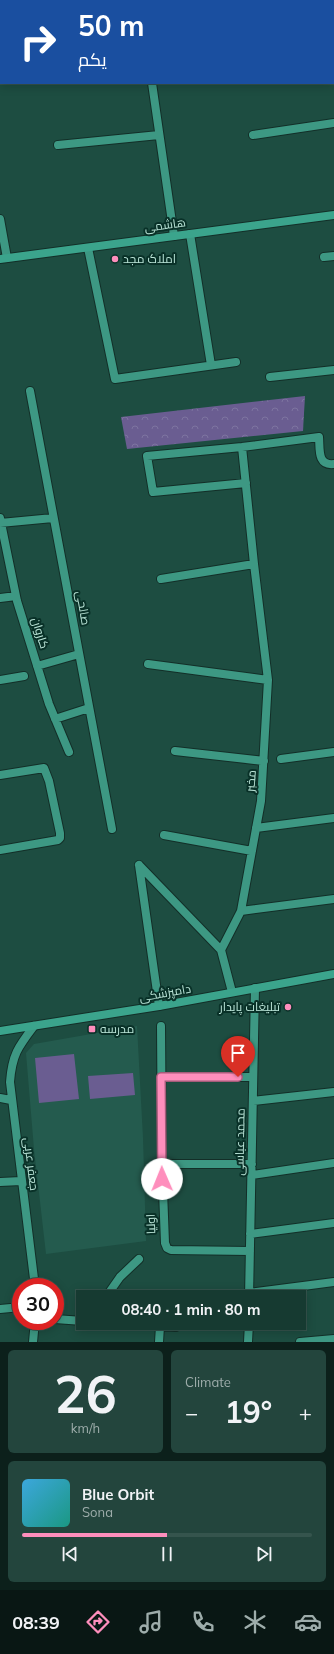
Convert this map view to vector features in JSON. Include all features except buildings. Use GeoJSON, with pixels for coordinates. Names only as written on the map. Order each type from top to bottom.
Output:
{"type":"FeatureCollection","features":[{"type":"Feature","properties":{"kind":"main road","name":"هاشمی"},"geometry":{"type":"LineString","coordinates":[[4,259],[334,215]]}},
{"type":"Feature","properties":{"kind":"main road","name":"دامپزشکی"},"geometry":{"type":"LineString","coordinates":[[0,1031],[159,1006],[334,974]]}},
{"type":"Feature","properties":{"kind":"street"},"geometry":{"type":"LineString","coordinates":[[152,84],[174,236]]}},
{"type":"Feature","properties":{"kind":"street"},"geometry":{"type":"LineString","coordinates":[[253,135],[334,123]]}},
{"type":"Feature","properties":{"kind":"street"},"geometry":{"type":"LineString","coordinates":[[58,144],[159,135]]}},
{"type":"Feature","properties":{"kind":"street"},"geometry":{"type":"LineString","coordinates":[[0,219],[4,259]]}},
{"type":"Feature","properties":{"kind":"street"},"geometry":{"type":"LineString","coordinates":[[190,234],[211,366]]}},
{"type":"Feature","properties":{"kind":"street"},"geometry":{"type":"LineString","coordinates":[[88,248],[115,379],[236,362]]}},
{"type":"Feature","properties":{"kind":"street"},"geometry":{"type":"LineString","coordinates":[[324,257],[334,256]]}},
{"type":"Feature","properties":{"kind":"street"},"geometry":{"type":"LineString","coordinates":[[270,377],[334,370]]}},
{"type":"Feature","properties":{"kind":"street","name":"صالحی"},"geometry":{"type":"LineString","coordinates":[[30,391],[112,829]]}},
{"type":"Feature","properties":{"kind":"street"},"geometry":{"type":"LineString","coordinates":[[246,483],[153,492],[147,456],[242,447],[319,437],[321,458],[323,462],[328,465],[334,464]]}},
{"type":"Feature","properties":{"kind":"street","name":"مخبر"},"geometry":{"type":"LineString","coordinates":[[221,950],[241,911],[261,802],[268,680],[242,447]]}},
{"type":"Feature","properties":{"kind":"street"},"geometry":{"type":"LineString","coordinates":[[0,521],[54,518]]}},
{"type":"Feature","properties":{"kind":"street","name":"کاروان"},"geometry":{"type":"LineString","coordinates":[[0,521],[16,596],[55,719],[69,752]]}},
{"type":"Feature","properties":{"kind":"street"},"geometry":{"type":"LineString","coordinates":[[161,579],[254,564]]}},
{"type":"Feature","properties":{"kind":"street"},"geometry":{"type":"LineString","coordinates":[[0,598],[16,596]]}},
{"type":"Feature","properties":{"kind":"street"},"geometry":{"type":"LineString","coordinates":[[37,666],[79,654]]}},
{"type":"Feature","properties":{"kind":"street"},"geometry":{"type":"LineString","coordinates":[[148,664],[268,680]]}},
{"type":"Feature","properties":{"kind":"street"},"geometry":{"type":"LineString","coordinates":[[0,680],[24,676]]}},
{"type":"Feature","properties":{"kind":"street"},"geometry":{"type":"LineString","coordinates":[[55,719],[89,708]]}},
{"type":"Feature","properties":{"kind":"street"},"geometry":{"type":"LineString","coordinates":[[175,751],[264,761]]}},
{"type":"Feature","properties":{"kind":"street"},"geometry":{"type":"LineString","coordinates":[[280,759],[334,752]]}},
{"type":"Feature","properties":{"kind":"street"},"geometry":{"type":"LineString","coordinates":[[0,775],[44,768],[49,781],[60,838],[58,840],[0,850]]}},
{"type":"Feature","properties":{"kind":"street"},"geometry":{"type":"LineString","coordinates":[[256,828],[334,818]]}},
{"type":"Feature","properties":{"kind":"street"},"geometry":{"type":"LineString","coordinates":[[164,835],[252,852]]}},
{"type":"Feature","properties":{"kind":"street"},"geometry":{"type":"LineString","coordinates":[[159,1006],[139,865],[221,950],[232,992]]}},
{"type":"Feature","properties":{"kind":"street"},"geometry":{"type":"LineString","coordinates":[[241,911],[334,899]]}},
{"type":"Feature","properties":{"kind":"street","name":"محمد عباسی"},"geometry":{"type":"LineString","coordinates":[[249,1290],[255,988]]}},
{"type":"Feature","properties":{"kind":"street","name":"جعفر عربی"},"geometry":{"type":"LineString","coordinates":[[34,1026],[16,1051],[11,1066],[10,1082],[34,1278]]}},
{"type":"Feature","properties":{"kind":"street","name":"اولیا"},"geometry":{"type":"LineString","coordinates":[[161,1026],[162,1164],[164,1238],[167,1248],[171,1250],[250,1251]]}},
{"type":"Feature","properties":{"kind":"street"},"geometry":{"type":"LineString","coordinates":[[161,1077],[253,1077]]}},
{"type":"Feature","properties":{"kind":"street"},"geometry":{"type":"LineString","coordinates":[[253,1101],[334,1092]]}},
{"type":"Feature","properties":{"kind":"street"},"geometry":{"type":"LineString","coordinates":[[0,1098],[11,1100]]}},
{"type":"Feature","properties":{"kind":"street"},"geometry":{"type":"LineString","coordinates":[[252,1175],[334,1163]]}},
{"type":"Feature","properties":{"kind":"street"},"geometry":{"type":"LineString","coordinates":[[162,1164],[252,1164]]}},
{"type":"Feature","properties":{"kind":"street"},"geometry":{"type":"LineString","coordinates":[[0,1182],[21,1181]]}},
{"type":"Feature","properties":{"kind":"street"},"geometry":{"type":"LineString","coordinates":[[250,1234],[334,1223]]}},
{"type":"Feature","properties":{"kind":"street"},"geometry":{"type":"LineString","coordinates":[[111,1290],[120,1277],[139,1259]]}},
{"type":"Feature","properties":{"kind":"street"},"geometry":{"type":"LineString","coordinates":[[282,1290],[334,1282]]}},
{"type":"Feature","properties":{"kind":"street"},"geometry":{"type":"LineString","coordinates":[[0,1309],[12,1308]]}},
{"type":"Feature","properties":{"kind":"street"},"geometry":{"type":"LineString","coordinates":[[64,1320],[76,1320]]}},
{"type":"Feature","properties":{"kind":"street"},"geometry":{"type":"LineString","coordinates":[[33,1342],[35,1330]]}},
{"type":"Feature","properties":{"kind":"street"},"geometry":{"type":"LineString","coordinates":[[159,1342],[160,1330]]}},
{"type":"Feature","properties":{"kind":"street"},"geometry":{"type":"LineString","coordinates":[[248,1342],[249,1330]]}},
{"type":"Feature","properties":{"kind":"street"},"geometry":{"type":"LineString","coordinates":[[300,1342],[334,1339]]}},
{"type":"Feature","properties":{"kind":"shaded area"},"geometry":{"type":"Polygon","coordinates":[[[137,1026],[143,1138],[146,1241],[46,1254],[34,1149],[26,1053],[34,1044],[137,1026]]]}},
{"type":"Feature","properties":{"kind":"green space"},"geometry":{"type":"Polygon","coordinates":[[[305,396],[303,431],[127,449],[121,417],[305,396]]]}},
{"type":"Feature","properties":{"kind":"green space"},"geometry":{"type":"Polygon","coordinates":[[[74,1054],[79,1099],[39,1103],[35,1058],[74,1054]]]}},
{"type":"Feature","properties":{"kind":"green space"},"geometry":{"type":"Polygon","coordinates":[[[133,1073],[135,1095],[90,1099],[88,1076],[133,1073]]]}},
{"type":"Feature","properties":{"kind":"place","name":"املاک مجد"},"geometry":{"type":"Point","coordinates":[115,259]}},
{"type":"Feature","properties":{"kind":"place","name":"تبلیغات پایدار"},"geometry":{"type":"Point","coordinates":[288,1007]}},
{"type":"Feature","properties":{"kind":"place","name":"مدرسه"},"geometry":{"type":"Point","coordinates":[92,1029]}},
{"type":"Feature","properties":{"kind":"route"},"geometry":{"type":"LineString","coordinates":[[162,1179],[161,1077],[238,1077]]}}]}
